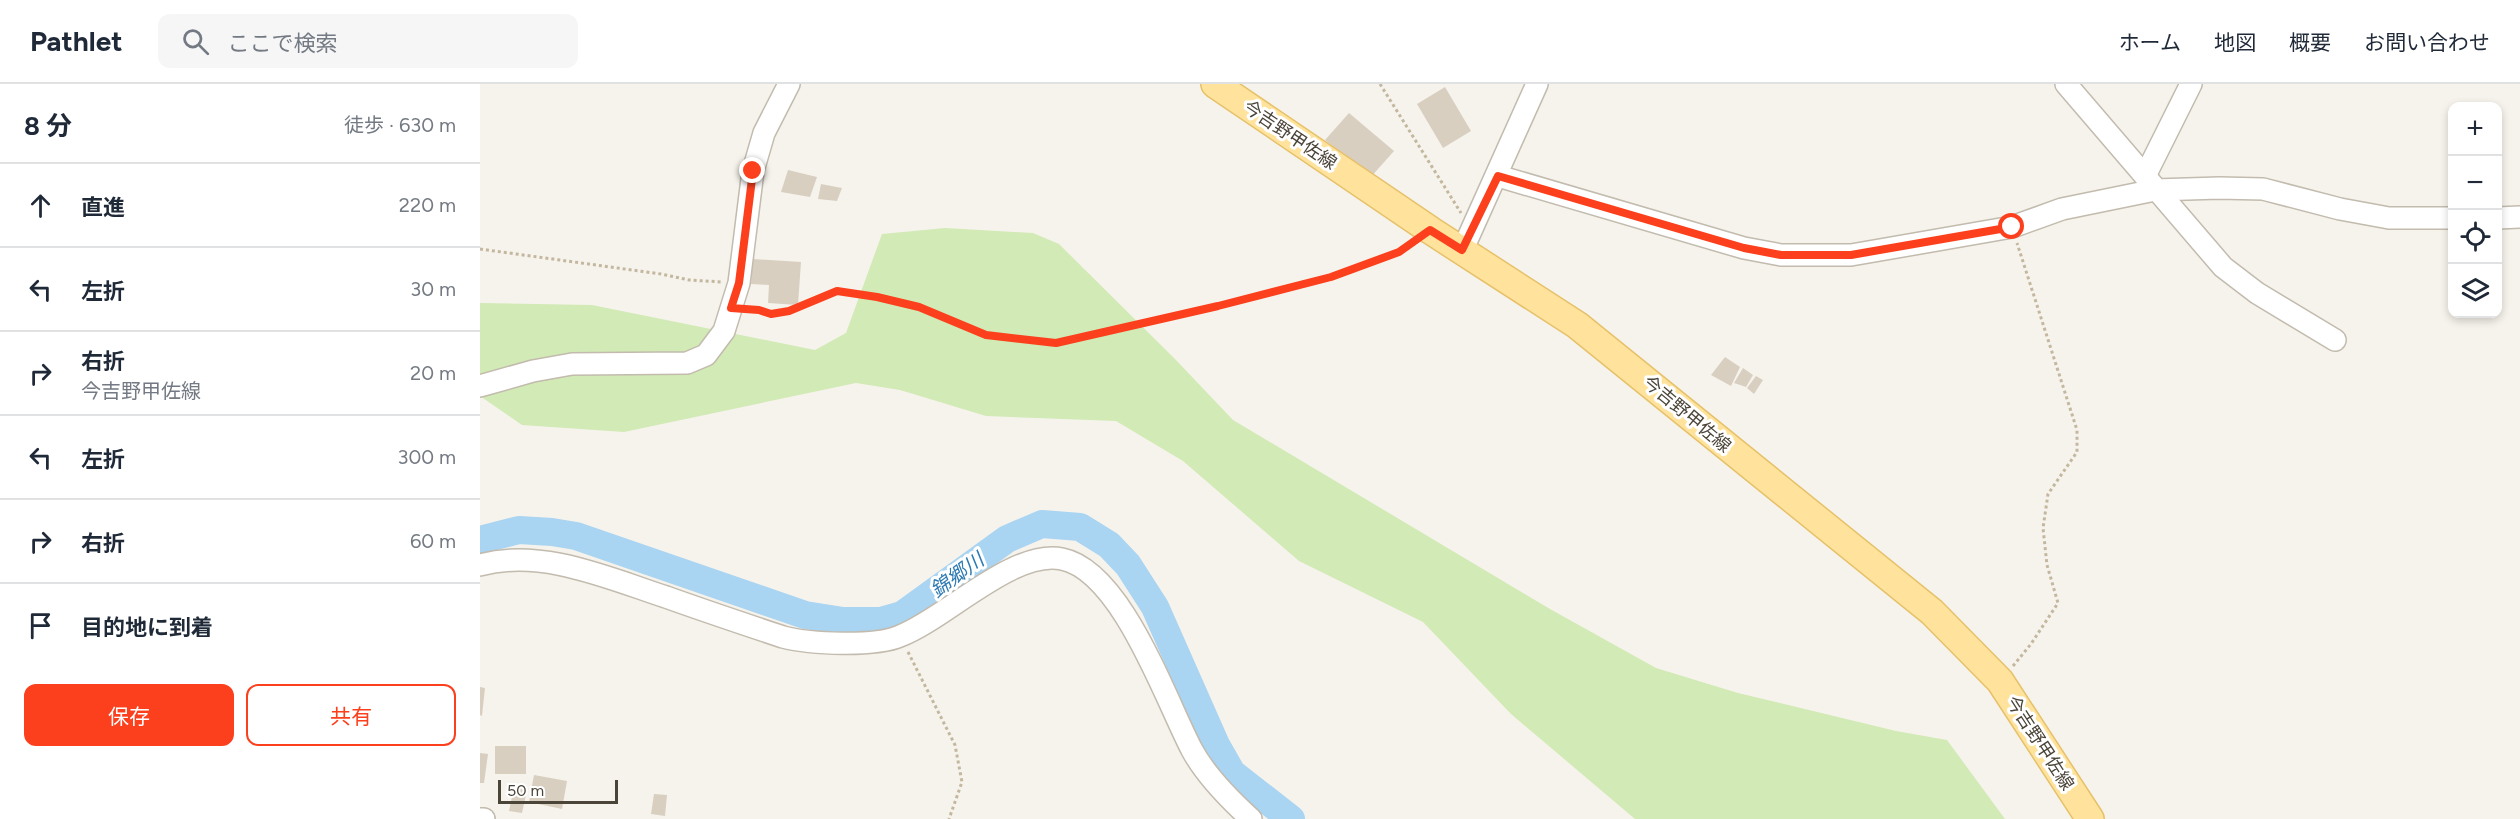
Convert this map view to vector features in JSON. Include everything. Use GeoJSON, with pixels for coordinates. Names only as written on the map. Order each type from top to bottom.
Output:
{"type":"FeatureCollection","features":[{"type":"Feature","properties":{"kind":"main road","name":"今吉野甲佐線"},"geometry":{"type":"LineString","coordinates":[[1215,84],[1430,230],[1467,240],[1620,358],[1932,612],[2000,681],[2090,819]]}},
{"type":"Feature","properties":{"kind":"street"},"geometry":{"type":"LineString","coordinates":[[480,386],[533,371],[572,364],[687,363],[706,355],[724,331],[739,283],[753,171],[764,133],[789,84]]}},
{"type":"Feature","properties":{"kind":"street"},"geometry":{"type":"LineString","coordinates":[[1467,240],[1498,176],[1537,84]]}},
{"type":"Feature","properties":{"kind":"street"},"geometry":{"type":"LineString","coordinates":[[2066,84],[2223,267],[2257,293],[2335,340]]}},
{"type":"Feature","properties":{"kind":"street"},"geometry":{"type":"LineString","coordinates":[[2150,183],[2191,84]]}},
{"type":"Feature","properties":{"kind":"street"},"geometry":{"type":"LineString","coordinates":[[1498,176],[1744,248],[1781,255],[1851,255],[2012,227],[2062,209],[2150,183],[2263,189],[2340,209],[2390,218],[2448,218]]}},
{"type":"Feature","properties":{"kind":"street"},"geometry":{"type":"LineString","coordinates":[[2502,218],[2520,217]]}},
{"type":"Feature","properties":{"kind":"street"},"geometry":{"type":"LineString","coordinates":[[480,565],[519,559],[549,562],[615,580],[801,642],[873,642],[900,636],[1005,572],[1030,561],[1062,559],[1087,570],[1112,597],[1142,643],[1192,750],[1204,770],[1251,819]]}},
{"type":"Feature","properties":{"kind":"path"},"geometry":{"type":"LineString","coordinates":[[1380,84],[1467,240]]}},
{"type":"Feature","properties":{"kind":"path"},"geometry":{"type":"LineString","coordinates":[[2000,681],[2031,644],[2058,603],[2047,565],[2043,528],[2048,494],[2077,452],[2077,430],[2012,227]]}},
{"type":"Feature","properties":{"kind":"path"},"geometry":{"type":"LineString","coordinates":[[731,308],[759,310],[771,314],[837,291],[919,307],[986,335],[1056,343],[1218,306],[1331,277],[1399,252],[1430,230]]}},
{"type":"Feature","properties":{"kind":"path"},"geometry":{"type":"LineString","coordinates":[[480,249],[662,274],[689,280],[739,283]]}},
{"type":"Feature","properties":{"kind":"path"},"geometry":{"type":"LineString","coordinates":[[900,636],[955,745],[962,782],[949,819]]}},
{"type":"Feature","properties":{"kind":"green space"},"geometry":{"type":"Polygon","coordinates":[[[945,228],[1033,233],[1059,244],[1233,420],[1550,609],[1656,668],[1738,693],[1896,731],[1947,740],[2005,819],[1635,819],[1511,714],[1423,622],[1299,561],[1183,461],[1116,421],[986,416],[900,390],[856,383],[624,432],[522,425],[480,396],[480,303],[592,305],[815,350],[846,333],[882,234],[945,228]]]}},
{"type":"Feature","properties":{"kind":"building"},"geometry":{"type":"Polygon","coordinates":[[[1445,87],[1471,131],[1443,148],[1417,104],[1445,87]]]}},
{"type":"Feature","properties":{"kind":"building"},"geometry":{"type":"Polygon","coordinates":[[[1349,113],[1394,151],[1370,178],[1325,140],[1349,113]]]}},
{"type":"Feature","properties":{"kind":"building"},"geometry":{"type":"Polygon","coordinates":[[[788,170],[817,177],[810,197],[781,192],[788,170]]]}},
{"type":"Feature","properties":{"kind":"building"},"geometry":{"type":"Polygon","coordinates":[[[821,184],[842,188],[837,201],[818,199],[821,184]]]}},
{"type":"Feature","properties":{"kind":"building"},"geometry":{"type":"Polygon","coordinates":[[[753,259],[801,262],[798,305],[768,303],[769,285],[751,284],[753,259]]]}},
{"type":"Feature","properties":{"kind":"building"},"geometry":{"type":"Polygon","coordinates":[[[1725,357],[1740,367],[1731,386],[1711,375],[1725,357]]]}},
{"type":"Feature","properties":{"kind":"building"},"geometry":{"type":"Polygon","coordinates":[[[1743,368],[1753,375],[1746,387],[1734,383],[1743,368]]]}},
{"type":"Feature","properties":{"kind":"building"},"geometry":{"type":"Polygon","coordinates":[[[1756,376],[1763,380],[1754,394],[1747,388],[1756,376]]]}},
{"type":"Feature","properties":{"kind":"building"},"geometry":{"type":"Polygon","coordinates":[[[480,687],[485,688],[482,716],[480,715],[480,687]]]}},
{"type":"Feature","properties":{"kind":"building"},"geometry":{"type":"Polygon","coordinates":[[[495,746],[526,746],[526,774],[495,774],[495,746]]]}},
{"type":"Feature","properties":{"kind":"building"},"geometry":{"type":"Polygon","coordinates":[[[480,753],[488,754],[484,783],[480,783],[480,753]]]}},
{"type":"Feature","properties":{"kind":"building"},"geometry":{"type":"Polygon","coordinates":[[[534,775],[567,781],[562,809],[529,802],[534,775]]]}},
{"type":"Feature","properties":{"kind":"building"},"geometry":{"type":"Polygon","coordinates":[[[514,787],[527,790],[522,813],[509,811],[514,787]]]}},
{"type":"Feature","properties":{"kind":"building"},"geometry":{"type":"Polygon","coordinates":[[[654,794],[667,795],[665,816],[651,814],[654,794]]]}},
{"type":"Feature","properties":{"kind":"waterway","name":"錦郷川"},"geometry":{"type":"LineString","coordinates":[[480,540],[519,530],[576,536],[805,615],[843,621],[881,621],[902,615],[1007,539],[1042,524],[1080,527],[1109,545],[1128,565],[1155,607],[1216,745],[1232,773],[1291,819]]}},
{"type":"Feature","properties":{"kind":"route"},"geometry":{"type":"LineString","coordinates":[[753,171],[739,283],[731,308],[759,310],[771,314],[789,311],[837,291],[919,307],[986,335],[1056,343],[1218,306],[1331,277],[1399,252],[1430,230],[1462,250],[1498,176],[1744,248],[1781,255],[1851,255],[2012,227]]}}]}
